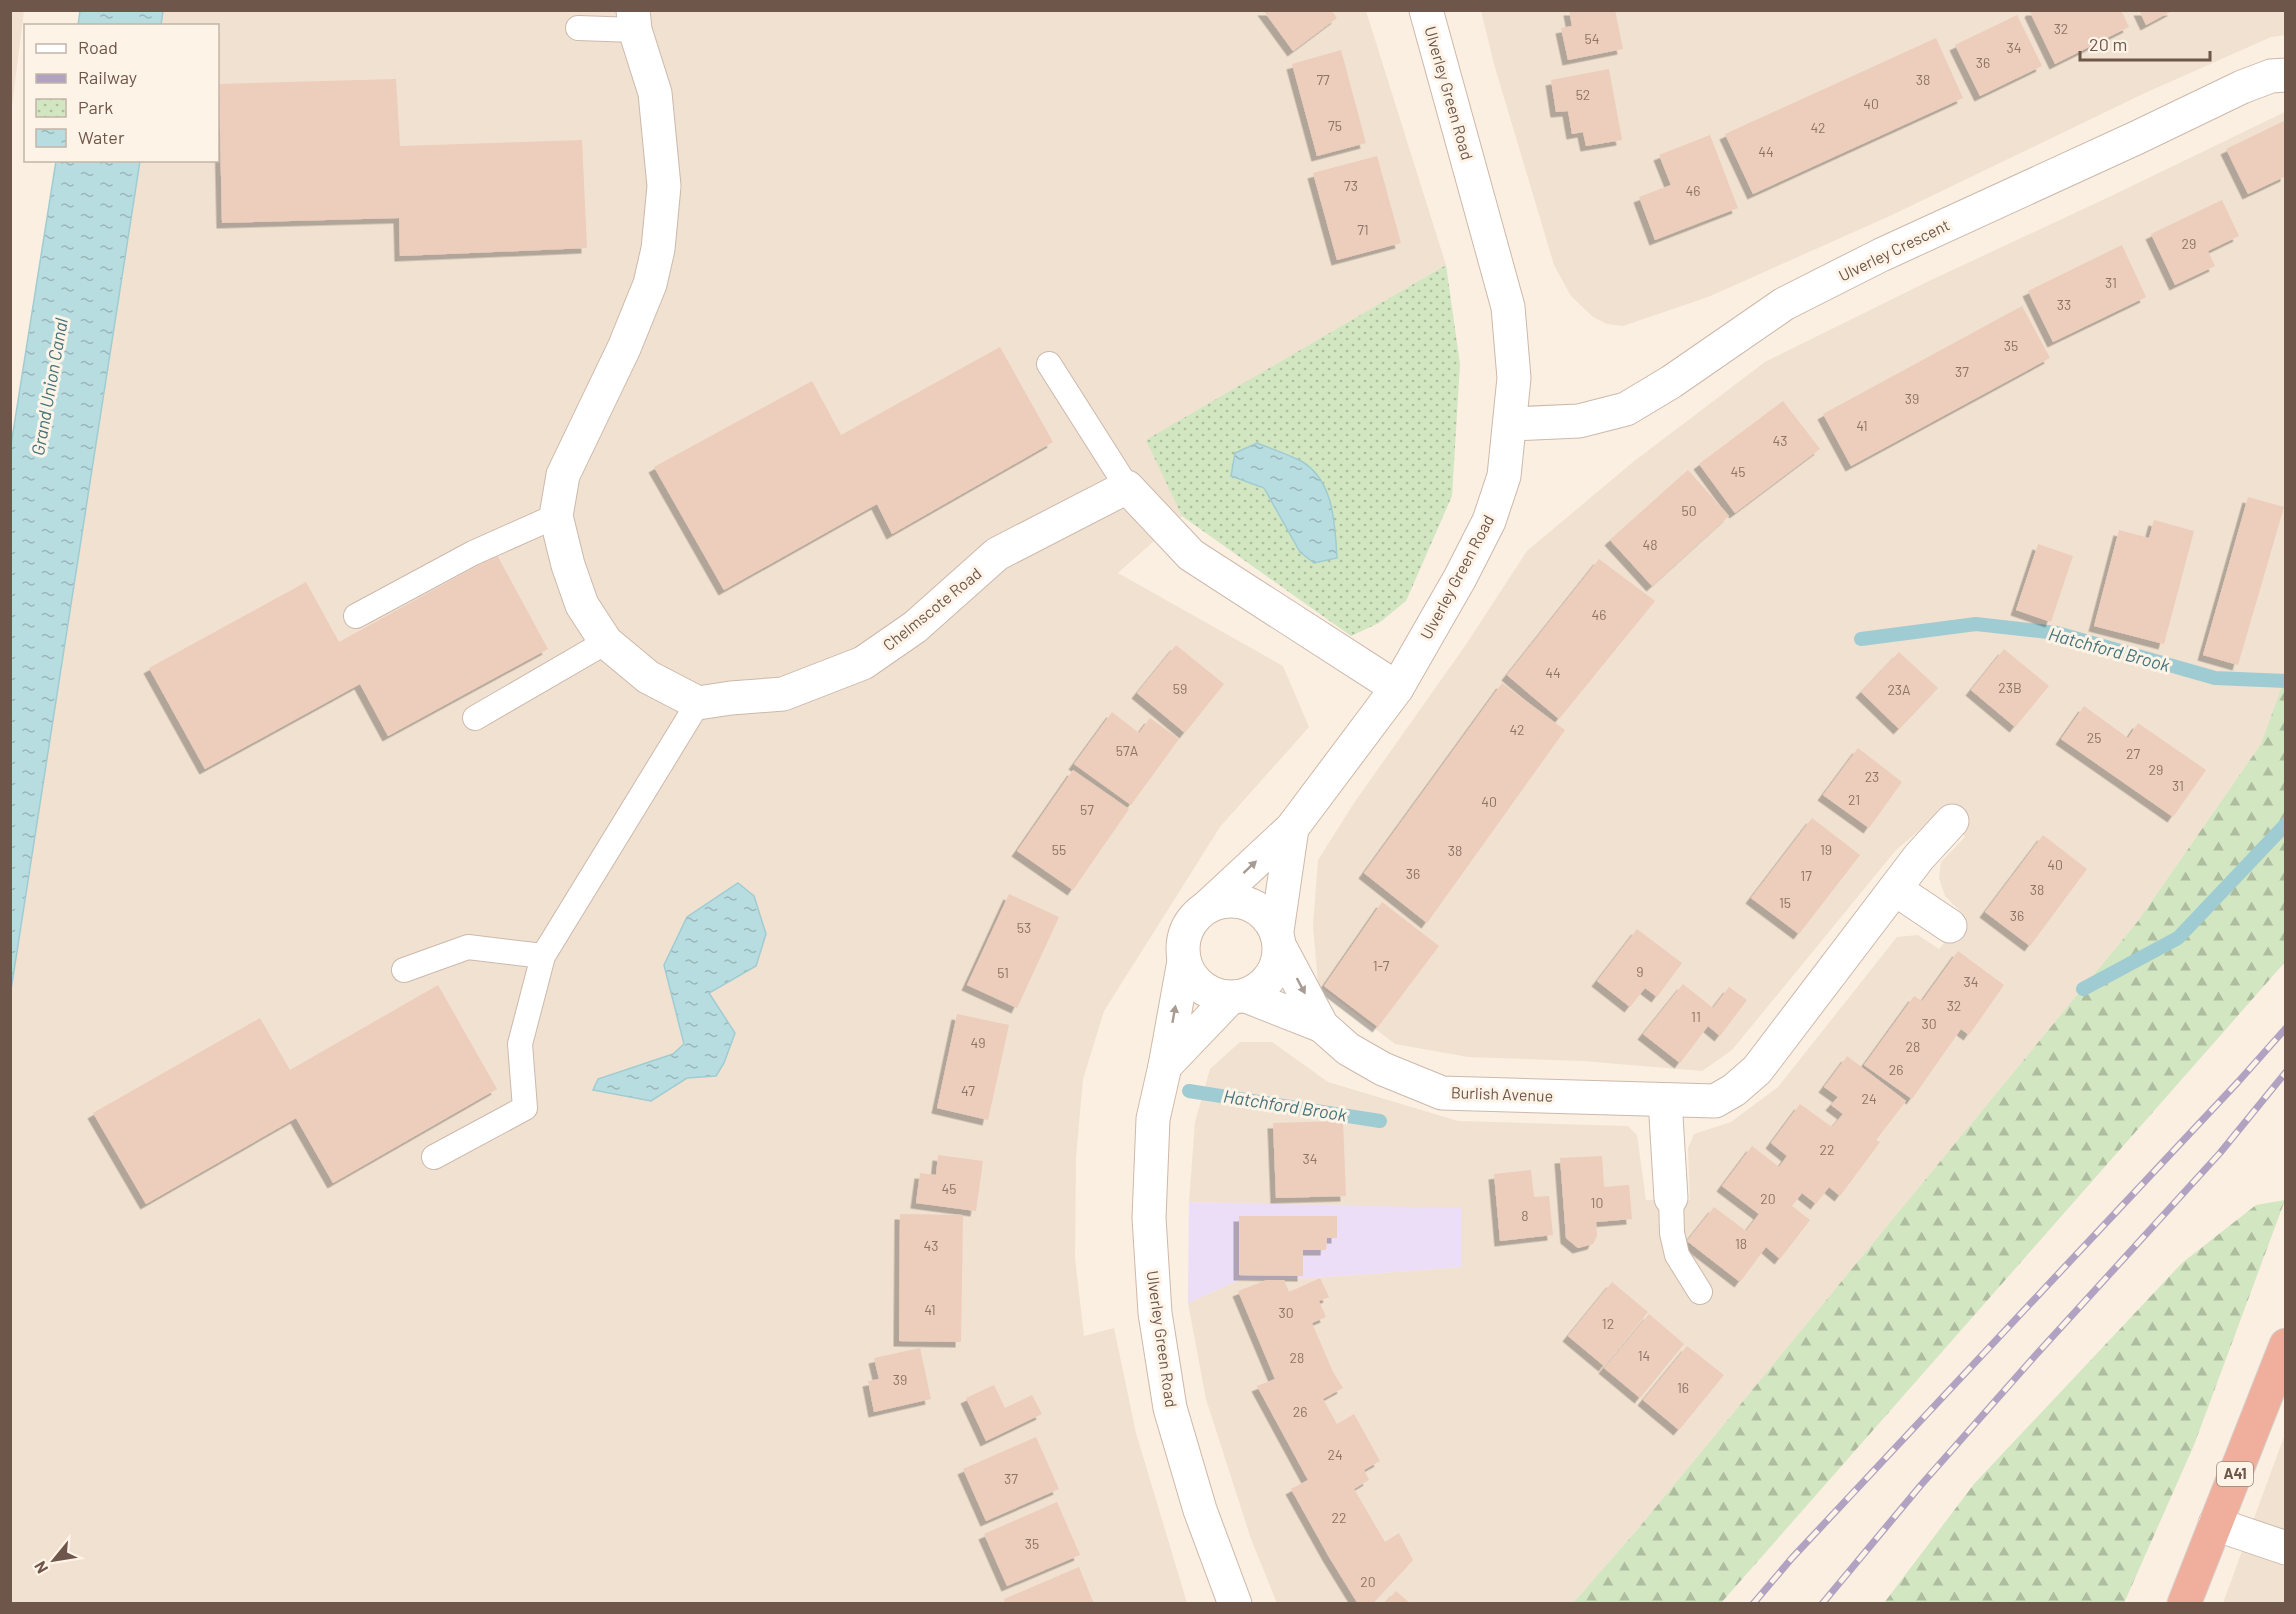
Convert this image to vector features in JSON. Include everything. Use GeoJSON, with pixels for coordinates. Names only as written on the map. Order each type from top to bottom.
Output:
{"type":"FeatureCollection","features":[{"type":"Feature","properties":{"kind":"highway","name":"A41"},"geometry":{"type":"LineString","coordinates":[[2184,1604],[2286,1346]]}},
{"type":"Feature","properties":{"kind":"street","name":"Ulverley Green Road"},"geometry":{"type":"LineString","coordinates":[[1208,906],[1292,828],[1397,688],[1460,578],[1489,521],[1504,477],[1514,378],[1509,307],[1426,10]]}},
{"type":"Feature","properties":{"kind":"street"},"geometry":{"type":"LineString","coordinates":[[634,20],[655,93],[664,186],[658,249],[650,284],[624,348],[562,475],[556,516],[568,565],[582,604],[606,642],[648,677],[698,703]]}},
{"type":"Feature","properties":{"kind":"street","name":"Ulverley Crescent"},"geometry":{"type":"LineString","coordinates":[[1510,424],[1579,421],[1626,409],[1671,382],[1785,303],[1881,255],[2242,87],[2271,76],[2286,75]]}},
{"type":"Feature","properties":{"kind":"street"},"geometry":{"type":"LineString","coordinates":[[1127,487],[1191,555],[1397,688]]}},
{"type":"Feature","properties":{"kind":"street","name":"Chelmscote Road"},"geometry":{"type":"LineString","coordinates":[[698,703],[783,694],[863,663],[915,627],[997,554],[1127,487]]}},
{"type":"Feature","properties":{"kind":"street","name":"Burlish Avenue"},"geometry":{"type":"LineString","coordinates":[[1278,939],[1322,1026],[1348,1049],[1383,1069],[1442,1092],[1715,1101],[1734,1090],[1757,1070],[1919,858],[1952,821]]}},
{"type":"Feature","properties":{"kind":"street","name":"Ulverley Green Road"},"geometry":{"type":"LineString","coordinates":[[1278,939],[1292,828]]}},
{"type":"Feature","properties":{"kind":"street"},"geometry":{"type":"LineString","coordinates":[[1895,889],[1950,926]]}},
{"type":"Feature","properties":{"kind":"street"},"geometry":{"type":"LineString","coordinates":[[1165,1066],[1238,997],[1260,989],[1272,978],[1278,963],[1278,939],[1268,917],[1256,907],[1240,901],[1224,901],[1208,906],[1186,929],[1183,945],[1184,961],[1190,975],[1200,987],[1214,995],[1238,997]]}},
{"type":"Feature","properties":{"kind":"street","name":"Ulverley Green Road"},"geometry":{"type":"LineString","coordinates":[[1184,961],[1153,1119],[1149,1218],[1155,1313],[1170,1408],[1200,1510],[1235,1604]]}},
{"type":"Feature","properties":{"kind":"street","name":"Burlish Avenue"},"geometry":{"type":"LineString","coordinates":[[1238,997],[1322,1026]]}},
{"type":"Feature","properties":{"kind":"street"},"geometry":{"type":"LineString","coordinates":[[1665,1100],[1671,1198]]}},
{"type":"Feature","properties":{"kind":"street"},"geometry":{"type":"LineString","coordinates":[[2215,1524],[2286,1548]]}},
{"type":"Feature","properties":{"kind":"lane"},"geometry":{"type":"LineString","coordinates":[[578,28],[634,20]]}},
{"type":"Feature","properties":{"kind":"lane"},"geometry":{"type":"LineString","coordinates":[[1050,364],[1127,487]]}},
{"type":"Feature","properties":{"kind":"lane"},"geometry":{"type":"LineString","coordinates":[[356,616],[473,553],[556,516]]}},
{"type":"Feature","properties":{"kind":"lane"},"geometry":{"type":"LineString","coordinates":[[475,718],[606,642]]}},
{"type":"Feature","properties":{"kind":"lane"},"geometry":{"type":"LineString","coordinates":[[434,1157],[525,1108],[520,1044],[543,956],[698,703]]}},
{"type":"Feature","properties":{"kind":"lane"},"geometry":{"type":"LineString","coordinates":[[404,970],[468,947],[543,956]]}},
{"type":"Feature","properties":{"kind":"lane"},"geometry":{"type":"LineString","coordinates":[[1671,1198],[1672,1233],[1677,1255],[1700,1292]]}},
{"type":"Feature","properties":{"kind":"shaded area"},"geometry":{"type":"Polygon","coordinates":[[[2285,10],[2286,35],[2271,37],[2145,93],[1892,215],[1708,297],[1623,326],[1607,324],[1593,317],[1571,296],[1554,265],[1494,64],[1481,11],[2285,10]]]}},
{"type":"Feature","properties":{"kind":"shaded area"},"geometry":{"type":"Polygon","coordinates":[[[10,11],[24,11],[11,113],[10,11]]]}},
{"type":"Feature","properties":{"kind":"shaded area"},"geometry":{"type":"Polygon","coordinates":[[[163,11],[1366,11],[1446,265],[1147,440],[1182,516],[1118,573],[1283,666],[1309,727],[1220,827],[1104,1011],[1083,1079],[1076,1157],[1075,1258],[1084,1336],[1114,1328],[1136,1433],[1187,1603],[10,1603],[11,990],[140,162],[219,162],[219,24],[161,24],[163,11]]]}},
{"type":"Feature","properties":{"kind":"shaded area"},"geometry":{"type":"Polygon","coordinates":[[[2285,112],[2286,678],[2261,744],[2138,921],[1637,1530],[1573,1603],[1277,1603],[1251,1539],[1206,1399],[1188,1303],[1239,1280],[1314,1278],[1462,1267],[1462,1209],[1189,1202],[1195,1122],[1210,1069],[1240,1042],[1272,1042],[1328,1082],[1458,1121],[1628,1126],[1637,1135],[1646,1200],[1690,1200],[1688,1148],[1694,1134],[1731,1122],[1778,1087],[1897,937],[1918,935],[1939,949],[1966,917],[1945,896],[1939,878],[1941,862],[1965,837],[1945,809],[1896,850],[1732,1050],[1702,1071],[1583,1061],[1468,1057],[1395,1044],[1318,983],[1313,926],[1318,860],[1354,803],[1465,646],[1527,551],[1633,462],[1765,362],[1929,281],[2285,112]]]}},
{"type":"Feature","properties":{"kind":"shaded area"},"geometry":{"type":"Polygon","coordinates":[[[1189,1202],[1462,1208],[1462,1267],[1314,1278],[1239,1280],[1188,1303],[1189,1202]]]}},
{"type":"Feature","properties":{"kind":"shaded area"},"geometry":{"type":"Polygon","coordinates":[[[2285,1434],[2285,1603],[2223,1603],[2285,1434]]]}},
{"type":"Feature","properties":{"kind":"green space"},"geometry":{"type":"Polygon","coordinates":[[[1446,265],[1460,364],[1452,496],[1406,601],[1379,623],[1351,636],[1182,516],[1146,440],[1446,265]]]}},
{"type":"Feature","properties":{"kind":"green space"},"geometry":{"type":"Polygon","coordinates":[[[2285,678],[2285,962],[1721,1603],[1573,1603],[1637,1530],[2138,921],[2261,744],[2285,678]]]}},
{"type":"Feature","properties":{"kind":"green space"},"geometry":{"type":"Polygon","coordinates":[[[2285,1200],[2194,1445],[2124,1603],[1884,1603],[1974,1484],[2182,1263],[2256,1205],[2285,1200]]]}},
{"type":"Feature","properties":{"kind":"water"},"geometry":{"type":"Polygon","coordinates":[[[80,10],[163,11],[161,24],[78,24],[80,10]]]}},
{"type":"Feature","properties":{"kind":"water","name":"Grand Union Canal"},"geometry":{"type":"Polygon","coordinates":[[[56,162],[140,162],[11,990],[11,445],[56,162]]]}},
{"type":"Feature","properties":{"kind":"water"},"geometry":{"type":"Polygon","coordinates":[[[1257,443],[1301,461],[1320,479],[1331,504],[1337,558],[1314,563],[1300,552],[1264,488],[1231,476],[1235,453],[1257,443]]]}},
{"type":"Feature","properties":{"kind":"water"},"geometry":{"type":"Polygon","coordinates":[[[738,883],[754,896],[766,934],[756,966],[709,993],[735,1033],[724,1063],[716,1076],[687,1078],[651,1101],[593,1090],[598,1079],[673,1054],[684,1044],[664,965],[687,917],[738,883]]]}},
{"type":"Feature","properties":{"kind":"building"},"geometry":{"type":"Polygon","coordinates":[[[1263,10],[1331,10],[1337,18],[1293,51],[1263,10]]]}},
{"type":"Feature","properties":{"kind":"building"},"geometry":{"type":"Polygon","coordinates":[[[1569,10],[1615,10],[1623,49],[1568,60],[1561,28],[1572,26],[1569,10]]]}},
{"type":"Feature","properties":{"kind":"building"},"geometry":{"type":"Polygon","coordinates":[[[2032,10],[2121,10],[2129,27],[2055,64],[2030,12],[2032,10]]]}},
{"type":"Feature","properties":{"kind":"building"},"geometry":{"type":"Polygon","coordinates":[[[2139,10],[2174,10],[2146,25],[2139,10]]]}},
{"type":"Feature","properties":{"kind":"building"},"geometry":{"type":"Polygon","coordinates":[[[2017,15],[2042,66],[1980,96],[1955,45],[2017,15]]]}},
{"type":"Feature","properties":{"kind":"building"},"geometry":{"type":"Polygon","coordinates":[[[1936,38],[1963,98],[1753,194],[1725,134],[1936,38]]]}},
{"type":"Feature","properties":{"kind":"building"},"geometry":{"type":"Polygon","coordinates":[[[1341,50],[1366,143],[1317,156],[1292,64],[1341,50]]]}},
{"type":"Feature","properties":{"kind":"building"},"geometry":{"type":"Polygon","coordinates":[[[1609,69],[1622,140],[1586,146],[1583,132],[1572,134],[1568,111],[1556,112],[1551,80],[1609,69]]]}},
{"type":"Feature","properties":{"kind":"building"},"geometry":{"type":"Polygon","coordinates":[[[396,79],[400,146],[582,140],[587,248],[400,256],[399,218],[222,223],[219,84],[396,79]]]}},
{"type":"Feature","properties":{"kind":"building"},"geometry":{"type":"Polygon","coordinates":[[[2286,120],[2286,176],[2248,194],[2226,149],[2286,120]]]}},
{"type":"Feature","properties":{"kind":"building"},"geometry":{"type":"Polygon","coordinates":[[[1710,135],[1738,208],[1655,240],[1639,197],[1671,185],[1659,155],[1710,135]]]}},
{"type":"Feature","properties":{"kind":"building"},"geometry":{"type":"Polygon","coordinates":[[[1377,156],[1401,243],[1337,260],[1313,173],[1377,156]]]}},
{"type":"Feature","properties":{"kind":"building"},"geometry":{"type":"Polygon","coordinates":[[[2222,200],[2239,236],[2208,251],[2215,266],[2175,285],[2151,234],[2222,200]]]}},
{"type":"Feature","properties":{"kind":"building"},"geometry":{"type":"Polygon","coordinates":[[[2122,245],[2146,297],[2053,342],[2028,291],[2122,245]]]}},
{"type":"Feature","properties":{"kind":"building"},"geometry":{"type":"Polygon","coordinates":[[[2022,306],[2050,358],[1851,466],[1823,414],[2022,306]]]}},
{"type":"Feature","properties":{"kind":"building"},"geometry":{"type":"Polygon","coordinates":[[[1000,347],[1053,442],[892,534],[877,504],[724,590],[654,467],[812,381],[841,435],[1000,347]]]}},
{"type":"Feature","properties":{"kind":"building"},"geometry":{"type":"Polygon","coordinates":[[[1783,401],[1820,449],[1735,513],[1699,464],[1783,401]]]}},
{"type":"Feature","properties":{"kind":"building"},"geometry":{"type":"Polygon","coordinates":[[[1688,470],[1729,516],[1652,586],[1610,540],[1688,470]]]}},
{"type":"Feature","properties":{"kind":"building"},"geometry":{"type":"Polygon","coordinates":[[[2248,497],[2284,507],[2238,665],[2203,655],[2248,497]]]}},
{"type":"Feature","properties":{"kind":"building"},"geometry":{"type":"Polygon","coordinates":[[[2154,520],[2194,531],[2164,644],[2094,626],[2119,530],[2149,538],[2154,520]]]}},
{"type":"Feature","properties":{"kind":"building"},"geometry":{"type":"Polygon","coordinates":[[[2038,544],[2073,556],[2051,622],[2016,610],[2038,544]]]}},
{"type":"Feature","properties":{"kind":"building"},"geometry":{"type":"Polygon","coordinates":[[[497,555],[548,649],[388,736],[360,684],[205,769],[149,668],[306,582],[339,642],[497,555]]]}},
{"type":"Feature","properties":{"kind":"building"},"geometry":{"type":"Polygon","coordinates":[[[1599,559],[1655,601],[1559,719],[1507,675],[1599,559]]]}},
{"type":"Feature","properties":{"kind":"building"},"geometry":{"type":"Polygon","coordinates":[[[1176,645],[1224,684],[1185,733],[1137,693],[1176,645]]]}},
{"type":"Feature","properties":{"kind":"building"},"geometry":{"type":"Polygon","coordinates":[[[2004,649],[2049,686],[2015,727],[1971,690],[2004,649]]]}},
{"type":"Feature","properties":{"kind":"building"},"geometry":{"type":"Polygon","coordinates":[[[1899,652],[1938,688],[1899,729],[1861,692],[1899,652]]]}},
{"type":"Feature","properties":{"kind":"building"},"geometry":{"type":"Polygon","coordinates":[[[1502,683],[1565,730],[1427,923],[1364,873],[1502,683]]]}},
{"type":"Feature","properties":{"kind":"building"},"geometry":{"type":"Polygon","coordinates":[[[2084,706],[2128,738],[2138,723],[2206,770],[2173,817],[2061,739],[2084,706]]]}},
{"type":"Feature","properties":{"kind":"building"},"geometry":{"type":"Polygon","coordinates":[[[1112,712],[1139,733],[1150,718],[1179,739],[1131,805],[1074,764],[1112,712]]]}},
{"type":"Feature","properties":{"kind":"building"},"geometry":{"type":"Polygon","coordinates":[[[1858,748],[1902,782],[1869,828],[1823,795],[1858,748]]]}},
{"type":"Feature","properties":{"kind":"building"},"geometry":{"type":"Polygon","coordinates":[[[1073,770],[1129,809],[1073,890],[1017,851],[1073,770]]]}},
{"type":"Feature","properties":{"kind":"building"},"geometry":{"type":"Polygon","coordinates":[[[1812,818],[1860,855],[1799,934],[1751,898],[1812,818]]]}},
{"type":"Feature","properties":{"kind":"building"},"geometry":{"type":"Polygon","coordinates":[[[2043,835],[2087,869],[2030,946],[1985,912],[2043,835]]]}},
{"type":"Feature","properties":{"kind":"building"},"geometry":{"type":"Polygon","coordinates":[[[1009,894],[1059,917],[1017,1008],[967,985],[1009,894]]]}},
{"type":"Feature","properties":{"kind":"building"},"geometry":{"type":"Polygon","coordinates":[[[1382,902],[1439,946],[1378,1027],[1324,986],[1382,902]]]}},
{"type":"Feature","properties":{"kind":"building"},"geometry":{"type":"Polygon","coordinates":[[[1637,929],[1682,963],[1657,997],[1645,988],[1630,1007],[1597,981],[1637,929]]]}},
{"type":"Feature","properties":{"kind":"building"},"geometry":{"type":"Polygon","coordinates":[[[1958,951],[2004,985],[1969,1035],[1961,1029],[1912,1099],[1864,1065],[1914,996],[1922,1001],[1958,951]]]}},
{"type":"Feature","properties":{"kind":"building"},"geometry":{"type":"Polygon","coordinates":[[[1683,984],[1713,1008],[1729,987],[1747,1000],[1720,1036],[1708,1026],[1680,1063],[1643,1034],[1683,984]]]}},
{"type":"Feature","properties":{"kind":"building"},"geometry":{"type":"Polygon","coordinates":[[[438,985],[497,1089],[333,1183],[296,1118],[146,1204],[93,1113],[260,1018],[290,1070],[438,985]]]}},
{"type":"Feature","properties":{"kind":"building"},"geometry":{"type":"Polygon","coordinates":[[[957,1014],[1009,1025],[988,1120],[937,1108],[957,1014]]]}},
{"type":"Feature","properties":{"kind":"building"},"geometry":{"type":"Polygon","coordinates":[[[1847,1056],[1906,1101],[1876,1140],[1880,1142],[1840,1196],[1829,1187],[1816,1204],[1802,1193],[1792,1206],[1810,1220],[1780,1259],[1766,1247],[1740,1282],[1687,1241],[1714,1207],[1746,1231],[1759,1214],[1722,1186],[1752,1146],[1779,1167],[1787,1156],[1771,1143],[1800,1104],[1832,1127],[1843,1114],[1831,1105],[1838,1097],[1824,1087],[1847,1056]]]}},
{"type":"Feature","properties":{"kind":"building"},"geometry":{"type":"Polygon","coordinates":[[[1343,1121],[1346,1196],[1276,1198],[1273,1123],[1343,1121]]]}},
{"type":"Feature","properties":{"kind":"building"},"geometry":{"type":"Polygon","coordinates":[[[938,1155],[983,1161],[976,1211],[916,1203],[920,1173],[936,1175],[938,1155]]]}},
{"type":"Feature","properties":{"kind":"building"},"geometry":{"type":"Polygon","coordinates":[[[1602,1156],[1604,1187],[1629,1185],[1632,1219],[1596,1222],[1597,1236],[1593,1244],[1578,1248],[1566,1238],[1560,1158],[1602,1156]]]}},
{"type":"Feature","properties":{"kind":"building"},"geometry":{"type":"Polygon","coordinates":[[[1531,1170],[1534,1197],[1549,1196],[1553,1235],[1500,1241],[1494,1174],[1531,1170]]]}},
{"type":"Feature","properties":{"kind":"building"},"geometry":{"type":"Polygon","coordinates":[[[900,1214],[963,1215],[961,1342],[899,1341],[900,1214]]]}},
{"type":"Feature","properties":{"kind":"building"},"geometry":{"type":"Polygon","coordinates":[[[1239,1216],[1337,1216],[1337,1238],[1327,1238],[1326,1250],[1303,1250],[1303,1276],[1239,1275],[1239,1216]]]}},
{"type":"Feature","properties":{"kind":"building"},"geometry":{"type":"Polygon","coordinates":[[[1320,1278],[1329,1297],[1319,1301],[1326,1317],[1312,1323],[1333,1372],[1343,1388],[1323,1399],[1337,1424],[1354,1414],[1380,1461],[1364,1470],[1369,1480],[1354,1489],[1385,1542],[1399,1533],[1413,1560],[1372,1604],[1358,1604],[1291,1489],[1308,1480],[1257,1386],[1275,1379],[1238,1291],[1267,1280],[1284,1280],[1289,1292],[1320,1278]]]}},
{"type":"Feature","properties":{"kind":"building"},"geometry":{"type":"Polygon","coordinates":[[[1612,1282],[1648,1312],[1604,1366],[1568,1336],[1612,1282]]]}},
{"type":"Feature","properties":{"kind":"building"},"geometry":{"type":"Polygon","coordinates":[[[1649,1314],[1684,1344],[1640,1398],[1604,1368],[1649,1314]]]}},
{"type":"Feature","properties":{"kind":"building"},"geometry":{"type":"Polygon","coordinates":[[[1687,1346],[1724,1375],[1679,1430],[1643,1400],[1687,1346]]]}},
{"type":"Feature","properties":{"kind":"building"},"geometry":{"type":"Polygon","coordinates":[[[920,1348],[931,1399],[874,1412],[868,1381],[879,1379],[874,1358],[920,1348]]]}},
{"type":"Feature","properties":{"kind":"building"},"geometry":{"type":"Polygon","coordinates":[[[994,1385],[1005,1408],[1032,1395],[1042,1414],[986,1441],[966,1398],[994,1385]]]}},
{"type":"Feature","properties":{"kind":"building"},"geometry":{"type":"Polygon","coordinates":[[[1036,1437],[1059,1489],[986,1521],[963,1469],[1036,1437]]]}},
{"type":"Feature","properties":{"kind":"building"},"geometry":{"type":"Polygon","coordinates":[[[1057,1502],[1080,1555],[1007,1586],[984,1534],[1057,1502]]]}},
{"type":"Feature","properties":{"kind":"building"},"geometry":{"type":"Polygon","coordinates":[[[1079,1567],[1094,1604],[1006,1604],[1004,1599],[1079,1567]]]}},
{"type":"Feature","properties":{"kind":"building"},"geometry":{"type":"Polygon","coordinates":[[[1396,1591],[1411,1604],[1384,1604],[1396,1591]]]}},
{"type":"Feature","properties":{"kind":"waterway","name":"Hatchford Brook"},"geometry":{"type":"LineString","coordinates":[[1861,639],[1976,624],[2057,633],[2215,678],[2286,681]]}},
{"type":"Feature","properties":{"kind":"waterway"},"geometry":{"type":"LineString","coordinates":[[2083,989],[2178,938],[2286,824]]}},
{"type":"Feature","properties":{"kind":"waterway","name":"Hatchford Brook"},"geometry":{"type":"LineString","coordinates":[[1189,1091],[1380,1121]]}},
{"type":"Feature","properties":{"kind":"railway"},"geometry":{"type":"LineString","coordinates":[[1753,1604],[1792,1558],[2286,1028]]}},
{"type":"Feature","properties":{"kind":"railway"},"geometry":{"type":"LineString","coordinates":[[1822,1604],[1921,1485],[2220,1153],[2286,1072]]}}]}
